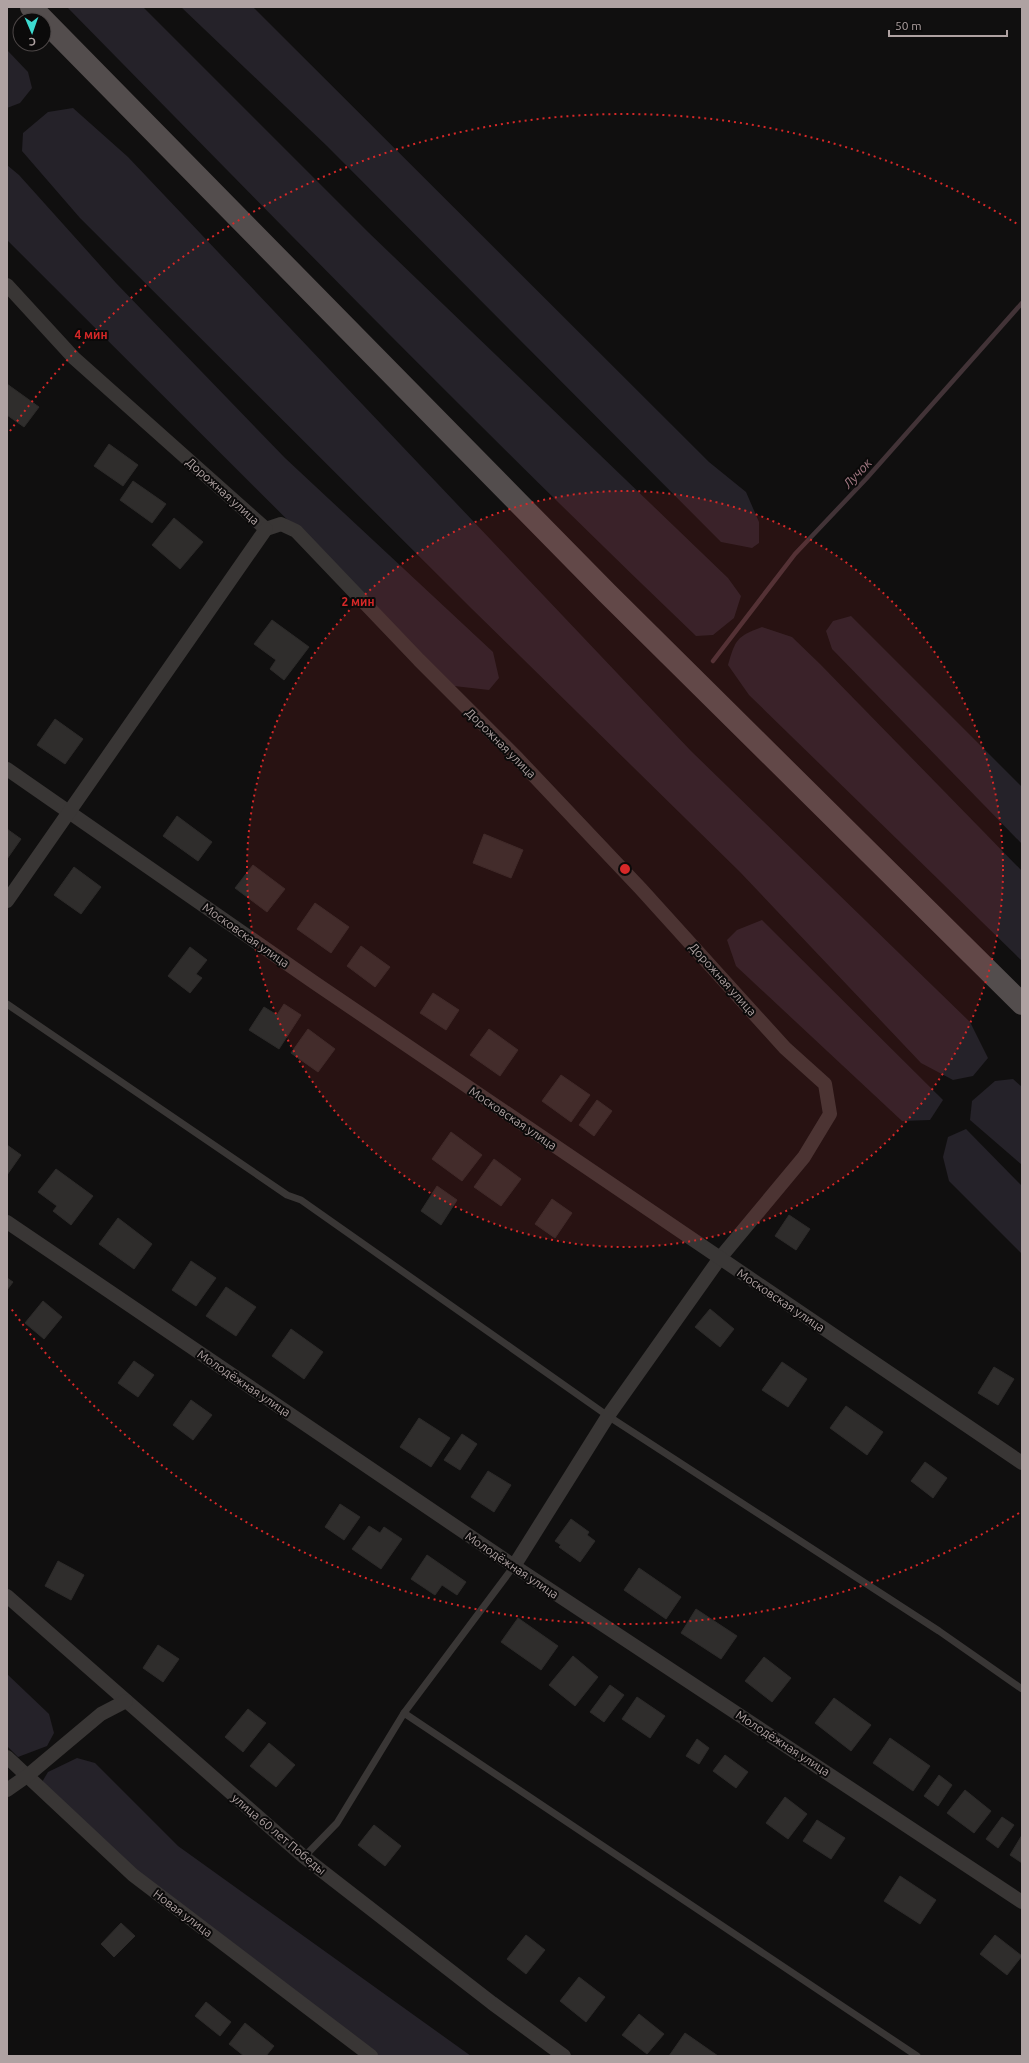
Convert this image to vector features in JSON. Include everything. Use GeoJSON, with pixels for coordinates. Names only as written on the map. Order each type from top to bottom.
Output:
{"type":"FeatureCollection","features":[{"type":"Feature","properties":{"kind":"main road"},"geometry":{"type":"LineString","coordinates":[[31,7],[607,594],[1022,1004]]}},
{"type":"Feature","properties":{"kind":"street","name":"Дорожная улица"},"geometry":{"type":"LineString","coordinates":[[7,285],[74,358],[266,529],[282,524],[296,531],[419,660],[518,759],[636,883],[785,1048],[825,1084],[830,1114],[804,1157],[720,1258],[608,1416],[514,1566]]}},
{"type":"Feature","properties":{"kind":"street"},"geometry":{"type":"LineString","coordinates":[[7,901],[266,529]]}},
{"type":"Feature","properties":{"kind":"street","name":"Московская улица"},"geometry":{"type":"LineString","coordinates":[[7,769],[321,987],[1022,1463]]}},
{"type":"Feature","properties":{"kind":"street","name":"Молодёжная улица"},"geometry":{"type":"LineString","coordinates":[[7,1222],[514,1566],[1022,1902]]}},
{"type":"Feature","properties":{"kind":"street","name":"улица 60 лет Победы"},"geometry":{"type":"LineString","coordinates":[[7,1596],[304,1857],[486,1998],[564,2056]]}},
{"type":"Feature","properties":{"kind":"street"},"geometry":{"type":"LineString","coordinates":[[7,1790],[27,1776],[101,1714],[126,1701]]}},
{"type":"Feature","properties":{"kind":"street","name":"Новая улица"},"geometry":{"type":"LineString","coordinates":[[7,1756],[133,1875],[371,2056]]}},
{"type":"Feature","properties":{"kind":"lane"},"geometry":{"type":"LineString","coordinates":[[7,1004],[287,1195],[301,1200],[608,1416],[939,1631],[1022,1689]]}},
{"type":"Feature","properties":{"kind":"lane"},"geometry":{"type":"LineString","coordinates":[[304,1857],[337,1823],[404,1713],[514,1566]]}},
{"type":"Feature","properties":{"kind":"lane"},"geometry":{"type":"LineString","coordinates":[[404,1713],[917,2056]]}},
{"type":"Feature","properties":{"kind":"shaded area"},"geometry":{"type":"Polygon","coordinates":[[[67,7],[143,7],[368,232],[728,578],[741,596],[734,618],[713,635],[696,636],[458,403],[67,7]]]}},
{"type":"Feature","properties":{"kind":"shaded area"},"geometry":{"type":"Polygon","coordinates":[[[181,7],[253,7],[709,462],[746,492],[759,522],[759,543],[752,548],[721,542],[327,146],[181,7]]]}},
{"type":"Feature","properties":{"kind":"shaded area"},"geometry":{"type":"Polygon","coordinates":[[[7,50],[28,72],[32,88],[20,103],[7,108],[7,50]]]}},
{"type":"Feature","properties":{"kind":"shaded area"},"geometry":{"type":"Polygon","coordinates":[[[73,108],[128,157],[691,751],[970,1022],[988,1058],[973,1076],[953,1080],[921,1063],[740,872],[472,609],[80,218],[22,151],[23,133],[48,112],[73,108]]]}},
{"type":"Feature","properties":{"kind":"shaded area"},"geometry":{"type":"Polygon","coordinates":[[[7,165],[19,175],[116,283],[285,458],[493,652],[499,678],[489,690],[454,686],[7,240],[7,165]]]}},
{"type":"Feature","properties":{"kind":"shaded area"},"geometry":{"type":"Polygon","coordinates":[[[851,616],[1022,787],[1022,844],[832,649],[826,631],[833,621],[851,616]]]}},
{"type":"Feature","properties":{"kind":"shaded area"},"geometry":{"type":"Polygon","coordinates":[[[762,627],[792,637],[1022,871],[1022,961],[749,695],[728,665],[735,644],[738,640],[747,633],[762,627]]]}},
{"type":"Feature","properties":{"kind":"shaded area"},"geometry":{"type":"Polygon","coordinates":[[[762,920],[943,1100],[930,1120],[902,1121],[736,966],[727,940],[737,930],[762,920]]]}},
{"type":"Feature","properties":{"kind":"shaded area"},"geometry":{"type":"Polygon","coordinates":[[[1013,1079],[1022,1087],[1022,1165],[970,1120],[972,1101],[995,1081],[1013,1079]]]}},
{"type":"Feature","properties":{"kind":"shaded area"},"geometry":{"type":"Polygon","coordinates":[[[966,1129],[1022,1186],[1022,1254],[949,1181],[943,1157],[948,1137],[966,1129]]]}},
{"type":"Feature","properties":{"kind":"shaded area"},"geometry":{"type":"Polygon","coordinates":[[[7,1674],[49,1714],[54,1733],[47,1746],[18,1757],[7,1746],[7,1674]]]}},
{"type":"Feature","properties":{"kind":"shaded area"},"geometry":{"type":"Polygon","coordinates":[[[77,1758],[95,1763],[178,1846],[471,2056],[377,2056],[140,1876],[42,1782],[48,1772],[77,1758]]]}},
{"type":"Feature","properties":{"kind":"building"},"geometry":{"type":"Polygon","coordinates":[[[7,384],[39,407],[24,427],[7,415],[7,384]]]}},
{"type":"Feature","properties":{"kind":"building"},"geometry":{"type":"Polygon","coordinates":[[[109,444],[138,465],[123,486],[94,466],[109,444]]]}},
{"type":"Feature","properties":{"kind":"building"},"geometry":{"type":"Polygon","coordinates":[[[133,481],[166,504],[152,523],[120,500],[133,481]]]}},
{"type":"Feature","properties":{"kind":"building"},"geometry":{"type":"Polygon","coordinates":[[[174,518],[203,542],[180,569],[152,545],[174,518]]]}},
{"type":"Feature","properties":{"kind":"building"},"geometry":{"type":"Polygon","coordinates":[[[272,620],[309,647],[284,680],[270,669],[276,660],[254,644],[272,620]]]}},
{"type":"Feature","properties":{"kind":"building"},"geometry":{"type":"Polygon","coordinates":[[[55,719],[83,739],[65,764],[37,745],[55,719]]]}},
{"type":"Feature","properties":{"kind":"building"},"geometry":{"type":"Polygon","coordinates":[[[177,816],[212,842],[198,861],[163,836],[177,816]]]}},
{"type":"Feature","properties":{"kind":"building"},"geometry":{"type":"Polygon","coordinates":[[[7,829],[21,839],[7,859],[7,829]]]}},
{"type":"Feature","properties":{"kind":"building"},"geometry":{"type":"Polygon","coordinates":[[[484,834],[523,850],[511,878],[473,863],[484,834]]]}},
{"type":"Feature","properties":{"kind":"building"},"geometry":{"type":"Polygon","coordinates":[[[253,865],[285,889],[267,912],[235,888],[253,865]]]}},
{"type":"Feature","properties":{"kind":"building"},"geometry":{"type":"Polygon","coordinates":[[[74,867],[101,887],[81,914],[54,895],[74,867]]]}},
{"type":"Feature","properties":{"kind":"building"},"geometry":{"type":"Polygon","coordinates":[[[315,903],[349,927],[331,953],[297,929],[315,903]]]}},
{"type":"Feature","properties":{"kind":"building"},"geometry":{"type":"Polygon","coordinates":[[[361,946],[390,967],[375,987],[347,966],[361,946]]]}},
{"type":"Feature","properties":{"kind":"building"},"geometry":{"type":"Polygon","coordinates":[[[190,947],[207,960],[196,974],[202,978],[190,993],[168,976],[190,947]]]}},
{"type":"Feature","properties":{"kind":"building"},"geometry":{"type":"Polygon","coordinates":[[[433,993],[459,1010],[446,1030],[420,1013],[433,993]]]}},
{"type":"Feature","properties":{"kind":"building"},"geometry":{"type":"Polygon","coordinates":[[[284,1004],[301,1015],[279,1049],[249,1030],[264,1007],[277,1015],[284,1004]]]}},
{"type":"Feature","properties":{"kind":"building"},"geometry":{"type":"Polygon","coordinates":[[[308,1029],[335,1049],[318,1072],[291,1053],[308,1029]]]}},
{"type":"Feature","properties":{"kind":"building"},"geometry":{"type":"Polygon","coordinates":[[[489,1029],[518,1050],[500,1076],[470,1055],[489,1029]]]}},
{"type":"Feature","properties":{"kind":"building"},"geometry":{"type":"Polygon","coordinates":[[[561,1075],[590,1095],[571,1122],[542,1101],[561,1075]]]}},
{"type":"Feature","properties":{"kind":"building"},"geometry":{"type":"Polygon","coordinates":[[[597,1100],[612,1111],[594,1136],[579,1125],[597,1100]]]}},
{"type":"Feature","properties":{"kind":"building"},"geometry":{"type":"Polygon","coordinates":[[[451,1132],[482,1155],[462,1181],[432,1159],[451,1132]]]}},
{"type":"Feature","properties":{"kind":"building"},"geometry":{"type":"Polygon","coordinates":[[[7,1145],[21,1155],[7,1175],[7,1145]]]}},
{"type":"Feature","properties":{"kind":"building"},"geometry":{"type":"Polygon","coordinates":[[[494,1159],[521,1179],[501,1206],[474,1187],[494,1159]]]}},
{"type":"Feature","properties":{"kind":"building"},"geometry":{"type":"Polygon","coordinates":[[[56,1169],[93,1196],[71,1225],[53,1211],[57,1206],[38,1192],[56,1169]]]}},
{"type":"Feature","properties":{"kind":"building"},"geometry":{"type":"Polygon","coordinates":[[[437,1186],[457,1200],[441,1225],[421,1211],[437,1186]]]}},
{"type":"Feature","properties":{"kind":"building"},"geometry":{"type":"Polygon","coordinates":[[[552,1199],[572,1213],[555,1238],[535,1224],[552,1199]]]}},
{"type":"Feature","properties":{"kind":"building"},"geometry":{"type":"Polygon","coordinates":[[[789,1215],[810,1229],[796,1250],[775,1236],[789,1215]]]}},
{"type":"Feature","properties":{"kind":"building"},"geometry":{"type":"Polygon","coordinates":[[[118,1218],[152,1244],[134,1269],[99,1244],[118,1218]]]}},
{"type":"Feature","properties":{"kind":"building"},"geometry":{"type":"Polygon","coordinates":[[[191,1261],[216,1278],[196,1306],[172,1290],[191,1261]]]}},
{"type":"Feature","properties":{"kind":"building"},"geometry":{"type":"Polygon","coordinates":[[[7,1278],[13,1282],[7,1290],[7,1278]]]}},
{"type":"Feature","properties":{"kind":"building"},"geometry":{"type":"Polygon","coordinates":[[[226,1287],[256,1307],[236,1336],[206,1316],[226,1287]]]}},
{"type":"Feature","properties":{"kind":"building"},"geometry":{"type":"Polygon","coordinates":[[[43,1301],[62,1317],[44,1339],[25,1323],[43,1301]]]}},
{"type":"Feature","properties":{"kind":"building"},"geometry":{"type":"Polygon","coordinates":[[[710,1309],[734,1329],[720,1347],[695,1327],[710,1309]]]}},
{"type":"Feature","properties":{"kind":"building"},"geometry":{"type":"Polygon","coordinates":[[[291,1329],[323,1352],[304,1379],[272,1356],[291,1329]]]}},
{"type":"Feature","properties":{"kind":"building"},"geometry":{"type":"Polygon","coordinates":[[[134,1361],[154,1375],[138,1397],[118,1383],[134,1361]]]}},
{"type":"Feature","properties":{"kind":"building"},"geometry":{"type":"Polygon","coordinates":[[[782,1362],[807,1379],[788,1407],[762,1390],[782,1362]]]}},
{"type":"Feature","properties":{"kind":"building"},"geometry":{"type":"Polygon","coordinates":[[[994,1367],[1014,1379],[998,1405],[978,1393],[994,1367]]]}},
{"type":"Feature","properties":{"kind":"building"},"geometry":{"type":"Polygon","coordinates":[[[191,1400],[212,1415],[193,1440],[173,1425],[191,1400]]]}},
{"type":"Feature","properties":{"kind":"building"},"geometry":{"type":"Polygon","coordinates":[[[846,1406],[883,1432],[867,1455],[830,1428],[846,1406]]]}},
{"type":"Feature","properties":{"kind":"building"},"geometry":{"type":"Polygon","coordinates":[[[419,1418],[450,1438],[431,1467],[400,1447],[419,1418]]]}},
{"type":"Feature","properties":{"kind":"building"},"geometry":{"type":"Polygon","coordinates":[[[462,1434],[477,1444],[460,1470],[444,1460],[462,1434]]]}},
{"type":"Feature","properties":{"kind":"building"},"geometry":{"type":"Polygon","coordinates":[[[925,1462],[947,1478],[933,1498],[911,1481],[925,1462]]]}},
{"type":"Feature","properties":{"kind":"building"},"geometry":{"type":"Polygon","coordinates":[[[488,1471],[511,1485],[494,1512],[471,1497],[488,1471]]]}},
{"type":"Feature","properties":{"kind":"building"},"geometry":{"type":"Polygon","coordinates":[[[340,1504],[360,1517],[344,1540],[325,1527],[340,1504]]]}},
{"type":"Feature","properties":{"kind":"building"},"geometry":{"type":"Polygon","coordinates":[[[571,1519],[589,1532],[587,1535],[595,1541],[580,1562],[559,1547],[561,1545],[555,1541],[571,1519]]]}},
{"type":"Feature","properties":{"kind":"building"},"geometry":{"type":"Polygon","coordinates":[[[369,1526],[380,1533],[384,1527],[402,1539],[381,1569],[352,1549],[369,1526]]]}},
{"type":"Feature","properties":{"kind":"building"},"geometry":{"type":"Polygon","coordinates":[[[427,1555],[466,1582],[457,1595],[442,1585],[435,1595],[411,1579],[427,1555]]]}},
{"type":"Feature","properties":{"kind":"building"},"geometry":{"type":"Polygon","coordinates":[[[58,1561],[84,1575],[71,1600],[45,1586],[58,1561]]]}},
{"type":"Feature","properties":{"kind":"building"},"geometry":{"type":"Polygon","coordinates":[[[639,1568],[681,1597],[666,1619],[624,1590],[639,1568]]]}},
{"type":"Feature","properties":{"kind":"building"},"geometry":{"type":"Polygon","coordinates":[[[696,1609],[737,1636],[721,1659],[681,1633],[696,1609]]]}},
{"type":"Feature","properties":{"kind":"building"},"geometry":{"type":"Polygon","coordinates":[[[518,1618],[558,1646],[541,1670],[501,1642],[518,1618]]]}},
{"type":"Feature","properties":{"kind":"building"},"geometry":{"type":"Polygon","coordinates":[[[158,1645],[179,1659],[163,1682],[143,1668],[158,1645]]]}},
{"type":"Feature","properties":{"kind":"building"},"geometry":{"type":"Polygon","coordinates":[[[573,1656],[598,1677],[575,1706],[549,1685],[573,1656]]]}},
{"type":"Feature","properties":{"kind":"building"},"geometry":{"type":"Polygon","coordinates":[[[764,1657],[791,1678],[772,1702],[745,1681],[764,1657]]]}},
{"type":"Feature","properties":{"kind":"building"},"geometry":{"type":"Polygon","coordinates":[[[610,1685],[624,1695],[604,1722],[590,1712],[610,1685]]]}},
{"type":"Feature","properties":{"kind":"building"},"geometry":{"type":"Polygon","coordinates":[[[637,1697],[665,1716],[650,1738],[622,1719],[637,1697]]]}},
{"type":"Feature","properties":{"kind":"building"},"geometry":{"type":"Polygon","coordinates":[[[834,1698],[871,1725],[851,1751],[815,1723],[834,1698]]]}},
{"type":"Feature","properties":{"kind":"building"},"geometry":{"type":"Polygon","coordinates":[[[248,1709],[266,1723],[243,1752],[225,1737],[248,1709]]]}},
{"type":"Feature","properties":{"kind":"building"},"geometry":{"type":"Polygon","coordinates":[[[890,1738],[930,1766],[913,1791],[873,1763],[890,1738]]]}},
{"type":"Feature","properties":{"kind":"building"},"geometry":{"type":"Polygon","coordinates":[[[697,1739],[709,1748],[699,1764],[686,1756],[697,1739]]]}},
{"type":"Feature","properties":{"kind":"building"},"geometry":{"type":"Polygon","coordinates":[[[269,1743],[295,1765],[276,1787],[250,1766],[269,1743]]]}},
{"type":"Feature","properties":{"kind":"building"},"geometry":{"type":"Polygon","coordinates":[[[725,1755],[748,1772],[736,1788],[713,1771],[725,1755]]]}},
{"type":"Feature","properties":{"kind":"building"},"geometry":{"type":"Polygon","coordinates":[[[939,1775],[952,1785],[938,1806],[924,1796],[939,1775]]]}},
{"type":"Feature","properties":{"kind":"building"},"geometry":{"type":"Polygon","coordinates":[[[965,1790],[991,1811],[974,1833],[947,1813],[965,1790]]]}},
{"type":"Feature","properties":{"kind":"building"},"geometry":{"type":"Polygon","coordinates":[[[785,1797],[807,1814],[788,1839],[766,1823],[785,1797]]]}},
{"type":"Feature","properties":{"kind":"building"},"geometry":{"type":"Polygon","coordinates":[[[1002,1817],[1014,1825],[998,1848],[986,1839],[1002,1817]]]}},
{"type":"Feature","properties":{"kind":"building"},"geometry":{"type":"Polygon","coordinates":[[[817,1820],[845,1838],[831,1859],[803,1841],[817,1820]]]}},
{"type":"Feature","properties":{"kind":"building"},"geometry":{"type":"Polygon","coordinates":[[[374,1825],[401,1846],[385,1866],[358,1845],[374,1825]]]}},
{"type":"Feature","properties":{"kind":"building"},"geometry":{"type":"Polygon","coordinates":[[[1022,1835],[1022,1863],[1010,1855],[1022,1835]]]}},
{"type":"Feature","properties":{"kind":"building"},"geometry":{"type":"Polygon","coordinates":[[[900,1876],[936,1900],[920,1924],[884,1901],[900,1876]]]}},
{"type":"Feature","properties":{"kind":"building"},"geometry":{"type":"Polygon","coordinates":[[[121,1923],[135,1936],[114,1957],[101,1944],[121,1923]]]}},
{"type":"Feature","properties":{"kind":"building"},"geometry":{"type":"Polygon","coordinates":[[[526,1935],[545,1950],[526,1974],[507,1959],[526,1935]]]}},
{"type":"Feature","properties":{"kind":"building"},"geometry":{"type":"Polygon","coordinates":[[[995,1935],[1022,1956],[1007,1975],[980,1954],[995,1935]]]}},
{"type":"Feature","properties":{"kind":"building"},"geometry":{"type":"Polygon","coordinates":[[[579,1977],[605,1997],[586,2022],[560,2001],[579,1977]]]}},
{"type":"Feature","properties":{"kind":"building"},"geometry":{"type":"Polygon","coordinates":[[[206,2002],[231,2022],[220,2036],[195,2016],[206,2002]]]}},
{"type":"Feature","properties":{"kind":"building"},"geometry":{"type":"Polygon","coordinates":[[[639,2014],[664,2034],[647,2054],[622,2035],[639,2014]]]}},
{"type":"Feature","properties":{"kind":"building"},"geometry":{"type":"Polygon","coordinates":[[[245,2023],[274,2046],[266,2056],[244,2056],[229,2044],[245,2023]]]}},
{"type":"Feature","properties":{"kind":"building"},"geometry":{"type":"Polygon","coordinates":[[[685,2033],[718,2056],[669,2056],[685,2033]]]}},
{"type":"Feature","properties":{"kind":"waterway","name":"Лучок"},"geometry":{"type":"LineString","coordinates":[[713,661],[795,554],[866,479],[1022,303]]}}]}
